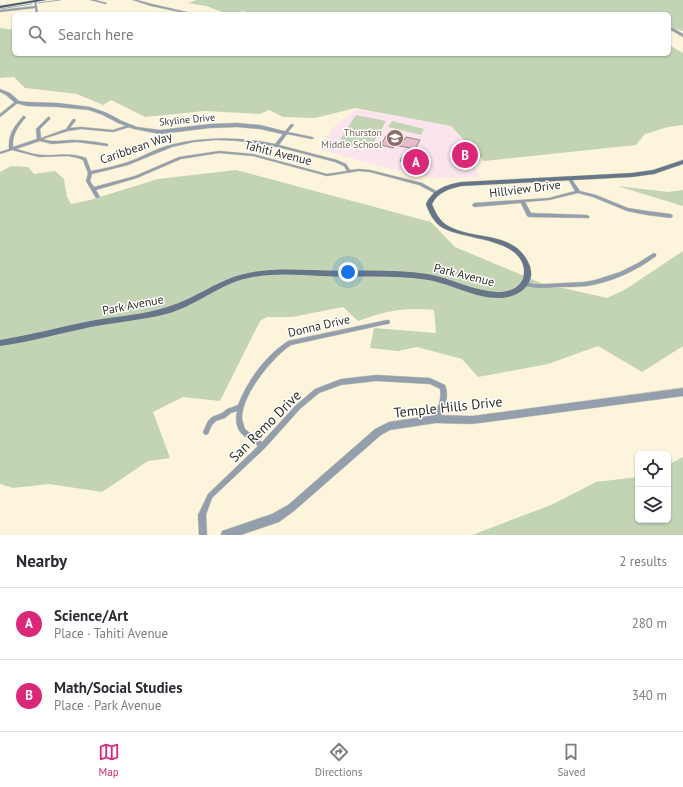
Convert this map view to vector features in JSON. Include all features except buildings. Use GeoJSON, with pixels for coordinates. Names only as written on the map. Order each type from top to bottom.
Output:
{"type":"FeatureCollection","features":[{"type":"Feature","properties":{"kind":"main road"},"geometry":{"type":"LineString","coordinates":[[0,6],[44,0]]}},
{"type":"Feature","properties":{"kind":"main road"},"geometry":{"type":"LineString","coordinates":[[525,284],[528,276],[526,264],[519,253],[513,248],[498,242],[451,229],[435,218],[430,204],[436,192],[461,184],[638,175],[654,172],[683,162]]}},
{"type":"Feature","properties":{"kind":"main road","name":"Park Avenue"},"geometry":{"type":"LineString","coordinates":[[0,343],[21,341],[90,324],[160,312],[193,300],[230,280],[262,273],[411,275],[438,279],[486,294],[497,295],[512,293],[525,284]]}},
{"type":"Feature","properties":{"kind":"street"},"geometry":{"type":"LineString","coordinates":[[91,0],[106,3]]}},
{"type":"Feature","properties":{"kind":"street"},"geometry":{"type":"LineString","coordinates":[[134,0],[188,12]]}},
{"type":"Feature","properties":{"kind":"street"},"geometry":{"type":"LineString","coordinates":[[34,1],[37,12]]}},
{"type":"Feature","properties":{"kind":"street"},"geometry":{"type":"LineString","coordinates":[[0,11],[36,7]]}},
{"type":"Feature","properties":{"kind":"street"},"geometry":{"type":"LineString","coordinates":[[672,29],[683,36]]}},
{"type":"Feature","properties":{"kind":"street","name":"Skyline Drive"},"geometry":{"type":"LineString","coordinates":[[0,90],[8,94],[17,102],[95,110],[129,126],[160,132],[210,126],[237,125],[260,127],[312,138]]}},
{"type":"Feature","properties":{"kind":"street"},"geometry":{"type":"LineString","coordinates":[[0,116],[17,102]]}},
{"type":"Feature","properties":{"kind":"street"},"geometry":{"type":"LineString","coordinates":[[11,149],[10,141],[12,132],[24,117]]}},
{"type":"Feature","properties":{"kind":"street"},"geometry":{"type":"LineString","coordinates":[[39,139],[38,129],[49,118]]}},
{"type":"Feature","properties":{"kind":"street"},"geometry":{"type":"LineString","coordinates":[[67,130],[74,120]]}},
{"type":"Feature","properties":{"kind":"street"},"geometry":{"type":"LineString","coordinates":[[276,146],[292,125]]}},
{"type":"Feature","properties":{"kind":"street"},"geometry":{"type":"LineString","coordinates":[[0,153],[67,130],[81,128],[113,131],[129,126]]}},
{"type":"Feature","properties":{"kind":"street"},"geometry":{"type":"LineString","coordinates":[[39,139],[44,142],[54,144],[73,141],[107,145]]}},
{"type":"Feature","properties":{"kind":"street","name":"Caribbean Way"},"geometry":{"type":"LineString","coordinates":[[90,173],[123,165],[171,146],[201,140],[245,139],[336,161],[345,165],[349,171]]}},
{"type":"Feature","properties":{"kind":"street"},"geometry":{"type":"LineString","coordinates":[[11,149],[37,156],[50,157],[75,154],[85,159],[90,173],[88,181],[98,198]]}},
{"type":"Feature","properties":{"kind":"street","name":"Tahiti Avenue"},"geometry":{"type":"LineString","coordinates":[[93,189],[136,177],[180,158],[219,152],[253,155],[319,174],[335,175],[349,171],[370,171],[420,184],[436,192]]}},
{"type":"Feature","properties":{"kind":"street","name":"Hillview Drive"},"geometry":{"type":"LineString","coordinates":[[570,179],[578,192]]}},
{"type":"Feature","properties":{"kind":"street","name":"Hillview Drive"},"geometry":{"type":"LineString","coordinates":[[474,205],[549,199],[578,192],[594,196],[627,209],[671,216]]}},
{"type":"Feature","properties":{"kind":"street"},"geometry":{"type":"LineString","coordinates":[[522,201],[529,214],[587,217]]}},
{"type":"Feature","properties":{"kind":"street"},"geometry":{"type":"LineString","coordinates":[[525,284],[545,287],[587,284],[644,263],[654,255]]}},
{"type":"Feature","properties":{"kind":"street","name":"Donna Drive"},"geometry":{"type":"LineString","coordinates":[[263,446],[242,431],[239,417],[241,407],[246,392],[283,346],[299,340],[387,322]]}},
{"type":"Feature","properties":{"kind":"street","name":"San Remo Drive"},"geometry":{"type":"LineString","coordinates":[[203,535],[202,515],[210,496],[263,446],[298,407],[317,391],[341,382],[376,378],[430,381],[443,387],[445,394],[444,401],[436,419]]}},
{"type":"Feature","properties":{"kind":"street","name":"Temple Hills Drive"},"geometry":{"type":"LineString","coordinates":[[226,535],[275,518],[291,508],[309,494],[378,432],[388,426],[436,419],[472,420],[683,392]]}},
{"type":"Feature","properties":{"kind":"street"},"geometry":{"type":"LineString","coordinates":[[206,432],[212,419],[216,416],[223,416],[229,411],[241,407]]}},
{"type":"Feature","properties":{"kind":"shaded area","name":"Thurston Middle School"},"geometry":{"type":"Polygon","coordinates":[[[357,109],[451,126],[484,161],[477,164],[475,168],[480,177],[433,178],[382,167],[320,149],[334,127],[357,109]]]}},
{"type":"Feature","properties":{"kind":"green space"},"geometry":{"type":"Polygon","coordinates":[[[197,0],[683,0],[683,31],[671,28],[671,12],[222,12],[206,6],[188,3],[197,0]]]}},
{"type":"Feature","properties":{"kind":"green space"},"geometry":{"type":"Polygon","coordinates":[[[0,28],[12,30],[12,56],[671,56],[671,46],[683,53],[683,125],[668,127],[645,134],[636,145],[484,161],[451,126],[355,108],[315,118],[283,117],[269,110],[260,114],[205,111],[145,117],[111,100],[103,105],[77,94],[25,88],[14,77],[0,78],[0,28]]]}},
{"type":"Feature","properties":{"kind":"green space"},"geometry":{"type":"Polygon","coordinates":[[[356,115],[386,121],[369,150],[338,143],[356,115]]]}},
{"type":"Feature","properties":{"kind":"green space"},"geometry":{"type":"Polygon","coordinates":[[[392,121],[424,129],[421,135],[405,131],[406,129],[404,131],[388,127],[392,121]]]}},
{"type":"Feature","properties":{"kind":"green space"},"geometry":{"type":"Polygon","coordinates":[[[11,166],[28,167],[34,174],[55,171],[64,179],[67,197],[71,204],[90,200],[158,179],[236,170],[431,222],[455,247],[541,283],[607,298],[626,289],[683,251],[683,346],[642,372],[598,346],[548,364],[478,377],[462,359],[417,347],[398,351],[370,348],[374,328],[436,333],[434,310],[413,309],[395,311],[358,321],[343,307],[292,317],[267,317],[260,321],[220,401],[183,397],[153,412],[170,458],[148,461],[102,492],[49,484],[13,488],[0,484],[0,172],[11,166]]]}},
{"type":"Feature","properties":{"kind":"green space"},"geometry":{"type":"Polygon","coordinates":[[[617,186],[668,192],[683,190],[683,206],[617,186]]]}},
{"type":"Feature","properties":{"kind":"green space"},"geometry":{"type":"Polygon","coordinates":[[[683,457],[683,535],[472,535],[551,505],[596,482],[635,477],[635,523],[671,523],[671,463],[683,457]]]}},
{"type":"Feature","properties":{"kind":"waterway"},"geometry":{"type":"LineString","coordinates":[[38,3],[60,0]]}},
{"type":"Feature","properties":{"kind":"waterway"},"geometry":{"type":"LineString","coordinates":[[0,9],[32,4]]}},
{"type":"Feature","properties":{"kind":"place","name":"Thurston Middle School"},"geometry":{"type":"Point","coordinates":[395,138]}},
{"type":"Feature","properties":{"kind":"place","name":"Math/Social Studies"},"geometry":{"type":"Point","coordinates":[465,155]}},
{"type":"Feature","properties":{"kind":"place","name":"Science/Art"},"geometry":{"type":"Point","coordinates":[416,162]}}]}
